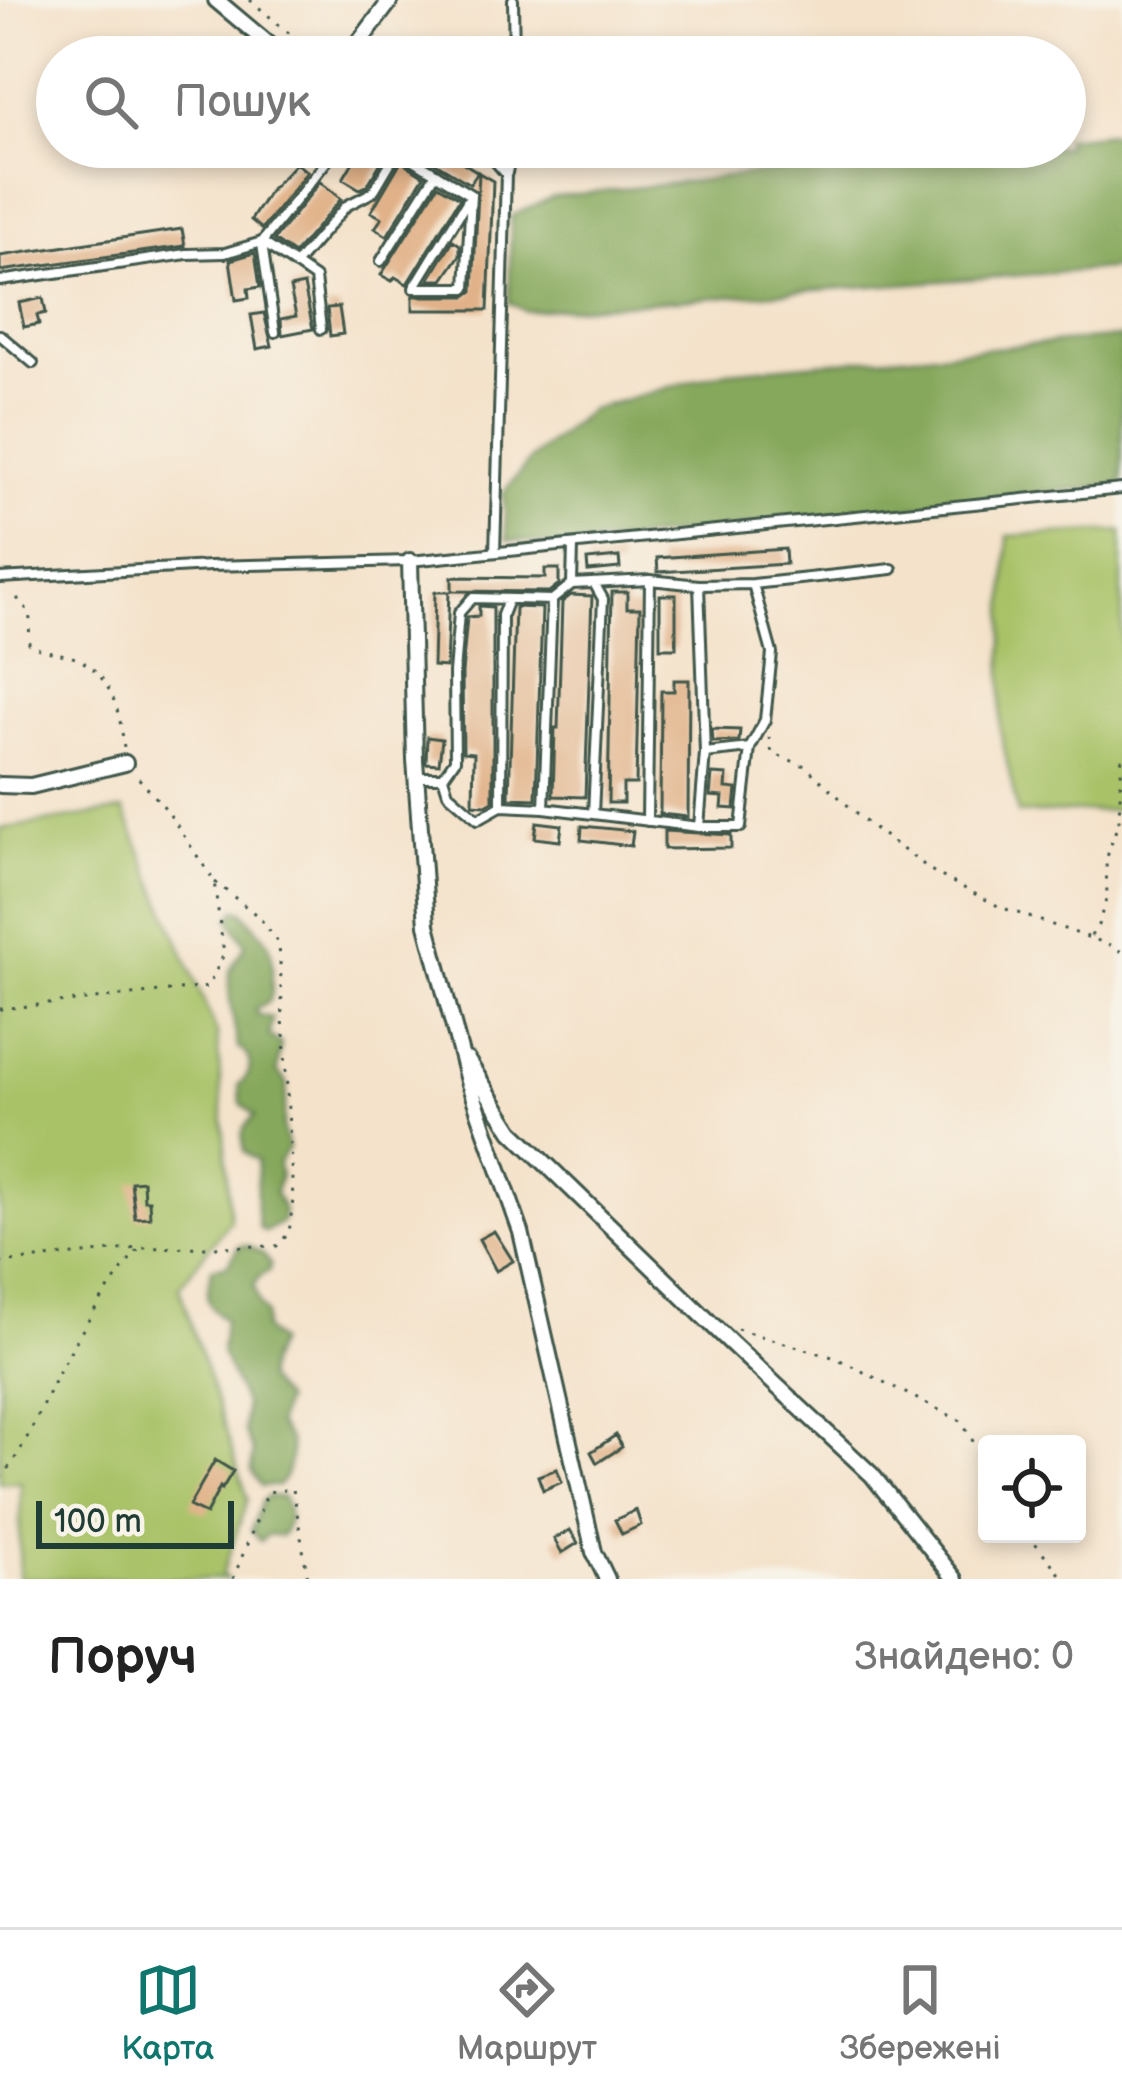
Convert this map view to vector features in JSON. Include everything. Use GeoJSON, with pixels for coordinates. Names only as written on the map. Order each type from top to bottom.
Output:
{"type":"FeatureCollection","features":[{"type":"Feature","properties":{"kind":"street"},"geometry":{"type":"LineString","coordinates":[[216,0],[259,36]]}},
{"type":"Feature","properties":{"kind":"street"},"geometry":{"type":"LineString","coordinates":[[364,36],[391,0]]}},
{"type":"Feature","properties":{"kind":"street"},"geometry":{"type":"LineString","coordinates":[[410,561],[416,777],[427,925],[468,1081],[521,1232],[594,1552],[607,1579]]}},
{"type":"Feature","properties":{"kind":"street"},"geometry":{"type":"LineString","coordinates":[[0,785],[31,785],[125,763]]}},
{"type":"Feature","properties":{"kind":"street"},"geometry":{"type":"LineString","coordinates":[[460,1050],[512,1131],[872,1475],[955,1579]]}},
{"type":"Feature","properties":{"kind":"lane"},"geometry":{"type":"LineString","coordinates":[[513,0],[514,36]]}},
{"type":"Feature","properties":{"kind":"lane"},"geometry":{"type":"LineString","coordinates":[[0,281],[187,254],[225,253],[262,242],[321,168]]}},
{"type":"Feature","properties":{"kind":"lane"},"geometry":{"type":"LineString","coordinates":[[296,265],[346,206],[373,192],[385,168]]}},
{"type":"Feature","properties":{"kind":"lane"},"geometry":{"type":"LineString","coordinates":[[428,168],[472,195]]}},
{"type":"Feature","properties":{"kind":"lane"},"geometry":{"type":"LineString","coordinates":[[501,168],[506,174]]}},
{"type":"Feature","properties":{"kind":"lane"},"geometry":{"type":"LineString","coordinates":[[494,552],[507,168]]}},
{"type":"Feature","properties":{"kind":"lane"},"geometry":{"type":"LineString","coordinates":[[381,261],[436,173]]}},
{"type":"Feature","properties":{"kind":"lane"},"geometry":{"type":"LineString","coordinates":[[472,195],[466,288],[414,288],[425,269],[472,195]]}},
{"type":"Feature","properties":{"kind":"lane"},"geometry":{"type":"LineString","coordinates":[[262,242],[315,278],[321,329]]}},
{"type":"Feature","properties":{"kind":"lane"},"geometry":{"type":"LineString","coordinates":[[262,242],[275,332]]}},
{"type":"Feature","properties":{"kind":"lane"},"geometry":{"type":"LineString","coordinates":[[0,335],[33,363]]}},
{"type":"Feature","properties":{"kind":"lane"},"geometry":{"type":"LineString","coordinates":[[0,578],[410,561],[1122,489]]}},
{"type":"Feature","properties":{"kind":"lane"},"geometry":{"type":"LineString","coordinates":[[572,584],[573,546]]}},
{"type":"Feature","properties":{"kind":"lane"},"geometry":{"type":"LineString","coordinates":[[442,778],[455,760],[459,613],[472,598],[552,600],[572,584],[650,580],[699,586],[753,584],[892,569]]}},
{"type":"Feature","properties":{"kind":"lane"},"geometry":{"type":"LineString","coordinates":[[647,821],[650,580]]}},
{"type":"Feature","properties":{"kind":"lane"},"geometry":{"type":"LineString","coordinates":[[593,814],[603,599],[594,583]]}},
{"type":"Feature","properties":{"kind":"lane"},"geometry":{"type":"LineString","coordinates":[[442,778],[448,793],[478,819],[501,806],[699,827],[741,827],[750,748],[765,720],[772,653],[753,584]]}},
{"type":"Feature","properties":{"kind":"lane"},"geometry":{"type":"LineString","coordinates":[[699,586],[705,753],[699,827]]}},
{"type":"Feature","properties":{"kind":"lane"},"geometry":{"type":"LineString","coordinates":[[501,806],[502,615],[508,600]]}},
{"type":"Feature","properties":{"kind":"lane"},"geometry":{"type":"LineString","coordinates":[[544,808],[552,600]]}},
{"type":"Feature","properties":{"kind":"lane"},"geometry":{"type":"LineString","coordinates":[[705,753],[750,748]]}},
{"type":"Feature","properties":{"kind":"lane"},"geometry":{"type":"LineString","coordinates":[[416,777],[442,778]]}},
{"type":"Feature","properties":{"kind":"path"},"geometry":{"type":"LineString","coordinates":[[250,0],[292,36]]}},
{"type":"Feature","properties":{"kind":"path"},"geometry":{"type":"LineString","coordinates":[[0,1263],[139,1248],[277,1246],[290,1233],[293,1198],[279,944],[259,917],[214,881],[166,809],[125,763],[122,726],[106,682],[77,658],[29,644],[30,613],[17,598]]}},
{"type":"Feature","properties":{"kind":"path"},"geometry":{"type":"LineString","coordinates":[[765,720],[772,753],[805,766],[868,824],[935,873],[1000,907],[1122,952]]}},
{"type":"Feature","properties":{"kind":"path"},"geometry":{"type":"LineString","coordinates":[[1090,938],[1108,897],[1106,860],[1119,820],[1121,754]]}},
{"type":"Feature","properties":{"kind":"path"},"geometry":{"type":"LineString","coordinates":[[0,1010],[208,986],[224,953],[214,881]]}},
{"type":"Feature","properties":{"kind":"path"},"geometry":{"type":"LineString","coordinates":[[0,1478],[14,1462],[59,1370],[109,1285],[139,1248]]}},
{"type":"Feature","properties":{"kind":"path"},"geometry":{"type":"LineString","coordinates":[[706,1320],[836,1358],[961,1421],[978,1450]]}},
{"type":"Feature","properties":{"kind":"path"},"geometry":{"type":"LineString","coordinates":[[233,1579],[268,1492],[292,1489],[308,1579]]}},
{"type":"Feature","properties":{"kind":"path"},"geometry":{"type":"LineString","coordinates":[[1035,1543],[1064,1579]]}},
{"type":"Feature","properties":{"kind":"green space"},"geometry":{"type":"Polygon","coordinates":[[[1110,133],[1122,138],[1122,268],[526,311],[509,303],[511,216],[553,197],[805,168],[1086,168],[1086,136],[1110,133]]]}},
{"type":"Feature","properties":{"kind":"green space"},"geometry":{"type":"Polygon","coordinates":[[[1122,337],[1122,484],[573,546],[507,540],[503,493],[532,458],[589,410],[727,371],[1122,337]]]}},
{"type":"Feature","properties":{"kind":"green space"},"geometry":{"type":"Polygon","coordinates":[[[1122,531],[1122,810],[1018,814],[1000,729],[1008,536],[1122,531]]]}},
{"type":"Feature","properties":{"kind":"green space"},"geometry":{"type":"Polygon","coordinates":[[[124,810],[217,1033],[230,1220],[179,1287],[248,1499],[222,1575],[227,1579],[19,1579],[21,1482],[0,1483],[0,829],[124,810]]]}},
{"type":"Feature","properties":{"kind":"green space"},"geometry":{"type":"Polygon","coordinates":[[[237,909],[270,949],[272,994],[255,1009],[258,1015],[272,1018],[269,1036],[281,1044],[277,1071],[287,1084],[283,1129],[288,1148],[278,1164],[275,1193],[284,1211],[282,1222],[265,1232],[257,1215],[257,1160],[244,1152],[242,1140],[255,1116],[241,1103],[239,1085],[250,1061],[238,1048],[230,996],[231,969],[245,944],[229,918],[237,909]]]}},
{"type":"Feature","properties":{"kind":"green space"},"geometry":{"type":"Polygon","coordinates":[[[245,1245],[271,1264],[254,1286],[266,1314],[264,1329],[277,1342],[266,1378],[284,1401],[277,1424],[290,1446],[287,1471],[278,1486],[261,1486],[251,1471],[253,1452],[244,1431],[245,1406],[221,1353],[224,1320],[208,1297],[212,1268],[228,1265],[238,1247],[245,1245]]]}},
{"type":"Feature","properties":{"kind":"green space"},"geometry":{"type":"Polygon","coordinates":[[[268,1496],[283,1497],[287,1522],[281,1536],[267,1535],[260,1541],[251,1530],[268,1496]]]}},
{"type":"Feature","properties":{"kind":"building"},"geometry":{"type":"Polygon","coordinates":[[[291,168],[307,172],[262,229],[251,220],[291,168]]]}},
{"type":"Feature","properties":{"kind":"building"},"geometry":{"type":"Polygon","coordinates":[[[350,168],[378,168],[360,189],[343,179],[350,168]]]}},
{"type":"Feature","properties":{"kind":"building"},"geometry":{"type":"Polygon","coordinates":[[[397,168],[412,168],[424,176],[387,236],[375,228],[382,218],[371,212],[397,168]]]}},
{"type":"Feature","properties":{"kind":"building"},"geometry":{"type":"Polygon","coordinates":[[[444,168],[472,168],[478,172],[470,184],[444,168]]]}},
{"type":"Feature","properties":{"kind":"building"},"geometry":{"type":"Polygon","coordinates":[[[479,173],[493,181],[488,310],[413,310],[413,296],[466,296],[473,291],[479,173]]]}},
{"type":"Feature","properties":{"kind":"building"},"geometry":{"type":"Polygon","coordinates":[[[320,182],[341,199],[294,254],[274,240],[320,182]]]}},
{"type":"Feature","properties":{"kind":"building"},"geometry":{"type":"Polygon","coordinates":[[[438,185],[460,198],[407,284],[381,275],[438,185]]]}},
{"type":"Feature","properties":{"kind":"building"},"geometry":{"type":"Polygon","coordinates":[[[182,229],[185,246],[0,271],[0,256],[182,229]]]}},
{"type":"Feature","properties":{"kind":"building"},"geometry":{"type":"Polygon","coordinates":[[[453,240],[460,245],[460,255],[443,280],[429,280],[453,240]]]}},
{"type":"Feature","properties":{"kind":"building"},"geometry":{"type":"Polygon","coordinates":[[[255,253],[260,287],[248,289],[249,298],[236,300],[230,260],[255,253]]]}},
{"type":"Feature","properties":{"kind":"building"},"geometry":{"type":"Polygon","coordinates":[[[304,285],[313,329],[282,335],[281,319],[296,316],[290,288],[304,285]]]}},
{"type":"Feature","properties":{"kind":"building"},"geometry":{"type":"Polygon","coordinates":[[[43,298],[46,313],[37,315],[39,324],[24,327],[19,303],[43,298]]]}},
{"type":"Feature","properties":{"kind":"building"},"geometry":{"type":"Polygon","coordinates":[[[339,307],[343,334],[330,336],[327,308],[339,307]]]}},
{"type":"Feature","properties":{"kind":"building"},"geometry":{"type":"Polygon","coordinates":[[[264,313],[272,346],[257,349],[251,315],[264,313]]]}},
{"type":"Feature","properties":{"kind":"building"},"geometry":{"type":"Polygon","coordinates":[[[785,549],[786,564],[658,572],[657,558],[785,549]]]}},
{"type":"Feature","properties":{"kind":"building"},"geometry":{"type":"Polygon","coordinates":[[[619,557],[620,568],[588,571],[587,560],[619,557]]]}},
{"type":"Feature","properties":{"kind":"building"},"geometry":{"type":"Polygon","coordinates":[[[545,569],[559,569],[559,584],[549,592],[452,591],[452,577],[545,578],[545,569]]]}},
{"type":"Feature","properties":{"kind":"building"},"geometry":{"type":"Polygon","coordinates":[[[435,592],[449,592],[446,667],[433,666],[435,592]]]}},
{"type":"Feature","properties":{"kind":"building"},"geometry":{"type":"Polygon","coordinates":[[[612,592],[627,592],[627,608],[640,608],[636,784],[623,784],[623,803],[608,803],[612,592]]]}},
{"type":"Feature","properties":{"kind":"building"},"geometry":{"type":"Polygon","coordinates":[[[571,595],[592,596],[585,797],[553,796],[562,602],[571,595]]]}},
{"type":"Feature","properties":{"kind":"building"},"geometry":{"type":"Polygon","coordinates":[[[660,595],[676,595],[676,648],[660,648],[660,595]]]}},
{"type":"Feature","properties":{"kind":"building"},"geometry":{"type":"Polygon","coordinates":[[[479,606],[493,607],[493,801],[486,805],[473,804],[474,753],[463,752],[467,617],[479,616],[479,606]]]}},
{"type":"Feature","properties":{"kind":"building"},"geometry":{"type":"Polygon","coordinates":[[[515,607],[542,608],[536,799],[509,798],[515,607]]]}},
{"type":"Feature","properties":{"kind":"building"},"geometry":{"type":"Polygon","coordinates":[[[674,680],[689,680],[688,817],[660,814],[661,691],[674,691],[674,680]]]}},
{"type":"Feature","properties":{"kind":"building"},"geometry":{"type":"Polygon","coordinates":[[[712,729],[740,730],[739,741],[713,742],[712,729]]]}},
{"type":"Feature","properties":{"kind":"building"},"geometry":{"type":"Polygon","coordinates":[[[427,737],[442,739],[439,764],[426,763],[427,737]]]}},
{"type":"Feature","properties":{"kind":"building"},"geometry":{"type":"Polygon","coordinates":[[[712,774],[727,775],[726,788],[737,789],[735,809],[722,808],[723,797],[710,796],[712,774]]]}},
{"type":"Feature","properties":{"kind":"building"},"geometry":{"type":"Polygon","coordinates":[[[537,822],[562,825],[560,841],[535,838],[537,822]]]}},
{"type":"Feature","properties":{"kind":"building"},"geometry":{"type":"Polygon","coordinates":[[[582,826],[633,831],[631,846],[581,840],[582,826]]]}},
{"type":"Feature","properties":{"kind":"building"},"geometry":{"type":"Polygon","coordinates":[[[664,831],[731,835],[731,848],[664,849],[664,831]]]}},
{"type":"Feature","properties":{"kind":"building"},"geometry":{"type":"Polygon","coordinates":[[[143,1181],[150,1217],[135,1218],[131,1182],[143,1181]]]}},
{"type":"Feature","properties":{"kind":"building"},"geometry":{"type":"Polygon","coordinates":[[[494,1231],[513,1261],[496,1271],[479,1239],[494,1231]]]}},
{"type":"Feature","properties":{"kind":"building"},"geometry":{"type":"Polygon","coordinates":[[[616,1435],[622,1447],[597,1463],[591,1452],[616,1435]]]}},
{"type":"Feature","properties":{"kind":"building"},"geometry":{"type":"Polygon","coordinates":[[[215,1460],[233,1471],[206,1514],[189,1506],[215,1460]]]}},
{"type":"Feature","properties":{"kind":"building"},"geometry":{"type":"Polygon","coordinates":[[[557,1469],[562,1482],[543,1490],[538,1476],[557,1469]]]}},
{"type":"Feature","properties":{"kind":"building"},"geometry":{"type":"Polygon","coordinates":[[[636,1510],[641,1525],[622,1534],[615,1520],[636,1510]]]}},
{"type":"Feature","properties":{"kind":"building"},"geometry":{"type":"Polygon","coordinates":[[[570,1530],[578,1543],[562,1553],[554,1539],[570,1530]]]}}]}
